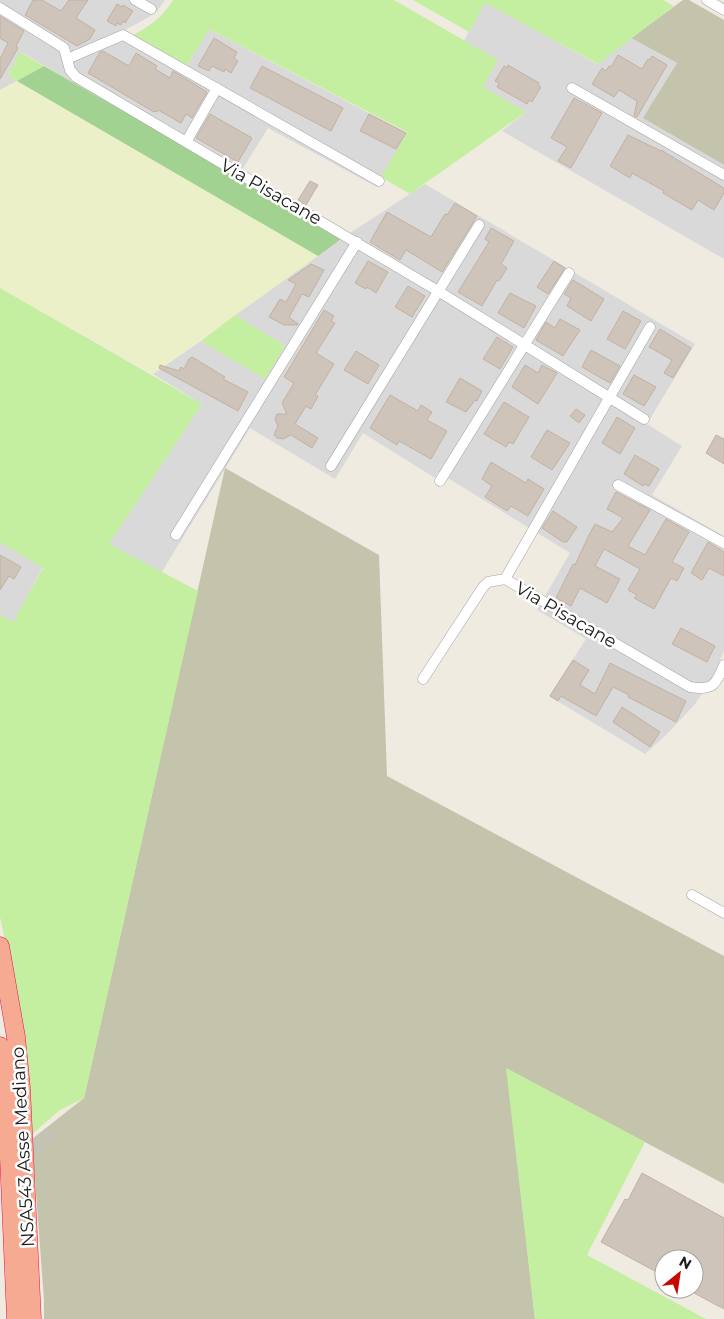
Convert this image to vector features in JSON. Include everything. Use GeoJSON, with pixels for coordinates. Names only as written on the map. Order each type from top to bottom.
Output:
{"type":"FeatureCollection","features":[{"type":"Feature","properties":{"kind":"highway","name":"NSA543 Asse Mediano"},"geometry":{"type":"LineString","coordinates":[[0,946],[16,1036],[21,1088],[32,1319]]}},
{"type":"Feature","properties":{"kind":"highway","name":"NSA543 Asse Mediano"},"geometry":{"type":"LineString","coordinates":[[0,1046],[6,1088],[16,1319]]}},
{"type":"Feature","properties":{"kind":"highway"},"geometry":{"type":"LineString","coordinates":[[0,1262],[4,1255],[13,1224]]}},
{"type":"Feature","properties":{"kind":"street"},"geometry":{"type":"LineString","coordinates":[[135,0],[151,9]]}},
{"type":"Feature","properties":{"kind":"street"},"geometry":{"type":"LineString","coordinates":[[707,0],[724,10]]}},
{"type":"Feature","properties":{"kind":"street","name":"Via Pisacane"},"geometry":{"type":"LineString","coordinates":[[0,8],[64,48],[70,70],[76,77],[357,242],[644,419]]}},
{"type":"Feature","properties":{"kind":"street"},"geometry":{"type":"LineString","coordinates":[[67,59],[123,35],[379,181]]}},
{"type":"Feature","properties":{"kind":"street"},"geometry":{"type":"LineString","coordinates":[[186,142],[217,88]]}},
{"type":"Feature","properties":{"kind":"street"},"geometry":{"type":"LineString","coordinates":[[572,88],[724,174]]}},
{"type":"Feature","properties":{"kind":"street"},"geometry":{"type":"LineString","coordinates":[[331,466],[479,224]]}},
{"type":"Feature","properties":{"kind":"street"},"geometry":{"type":"LineString","coordinates":[[176,535],[357,242]]}},
{"type":"Feature","properties":{"kind":"street"},"geometry":{"type":"LineString","coordinates":[[440,482],[569,273]]}},
{"type":"Feature","properties":{"kind":"street","name":"Via Pisacane"},"geometry":{"type":"LineString","coordinates":[[650,327],[505,579],[690,687],[704,689],[718,681],[724,665]]}},
{"type":"Feature","properties":{"kind":"street"},"geometry":{"type":"LineString","coordinates":[[618,484],[724,543]]}},
{"type":"Feature","properties":{"kind":"street"},"geometry":{"type":"LineString","coordinates":[[423,679],[483,587],[488,582],[505,579]]}},
{"type":"Feature","properties":{"kind":"street"},"geometry":{"type":"LineString","coordinates":[[692,895],[724,913]]}},
{"type":"Feature","properties":{"kind":"shaded area"},"geometry":{"type":"Polygon","coordinates":[[[0,0],[165,0],[157,11],[149,17],[123,31],[186,67],[209,29],[407,133],[377,187],[268,128],[237,178],[21,52],[8,75],[17,81],[0,90],[0,0]]]}},
{"type":"Feature","properties":{"kind":"shaded area"},"geometry":{"type":"Polygon","coordinates":[[[683,0],[689,0],[724,20],[724,165],[643,118],[677,63],[631,38],[683,0]]]}},
{"type":"Feature","properties":{"kind":"shaded area"},"geometry":{"type":"Polygon","coordinates":[[[485,2],[597,64],[631,38],[677,63],[644,118],[724,165],[724,259],[502,131],[526,112],[483,87],[464,41],[485,2]]]}},
{"type":"Feature","properties":{"kind":"shaded area"},"geometry":{"type":"Polygon","coordinates":[[[17,81],[318,256],[153,374],[0,288],[0,90],[17,81]]]}},
{"type":"Feature","properties":{"kind":"shaded area"},"geometry":{"type":"Polygon","coordinates":[[[425,184],[695,344],[647,424],[682,446],[652,495],[724,536],[724,651],[713,677],[695,704],[645,754],[549,696],[586,639],[537,610],[570,553],[438,472],[435,478],[363,433],[335,479],[250,428],[160,575],[109,544],[202,404],[153,374],[201,341],[265,378],[285,346],[235,315],[344,237],[425,184]]]}},
{"type":"Feature","properties":{"kind":"shaded area"},"geometry":{"type":"Polygon","coordinates":[[[225,468],[379,555],[387,776],[724,956],[724,1184],[507,1069],[535,1319],[44,1319],[32,1139],[84,1098],[225,468]]]}},
{"type":"Feature","properties":{"kind":"shaded area"},"geometry":{"type":"Polygon","coordinates":[[[0,542],[43,567],[13,623],[0,615],[0,542]]]}},
{"type":"Feature","properties":{"kind":"green space"},"geometry":{"type":"Polygon","coordinates":[[[173,0],[394,0],[498,60],[483,87],[526,112],[410,194],[381,177],[407,132],[209,29],[186,67],[132,36],[155,21],[173,0]]]}},
{"type":"Feature","properties":{"kind":"green space"},"geometry":{"type":"Polygon","coordinates":[[[413,0],[663,0],[674,6],[598,64],[485,3],[469,32],[413,0]]]}},
{"type":"Feature","properties":{"kind":"green space"},"geometry":{"type":"Polygon","coordinates":[[[20,52],[44,66],[17,81],[8,75],[20,52]]]}},
{"type":"Feature","properties":{"kind":"green space"},"geometry":{"type":"Polygon","coordinates":[[[44,66],[344,237],[318,256],[17,81],[44,66]]]}},
{"type":"Feature","properties":{"kind":"green space"},"geometry":{"type":"Polygon","coordinates":[[[0,288],[202,404],[109,544],[198,591],[84,1098],[60,1110],[31,1135],[13,976],[0,917],[0,615],[13,622],[43,568],[0,542],[0,288]]]}},
{"type":"Feature","properties":{"kind":"green space"},"geometry":{"type":"Polygon","coordinates":[[[235,315],[285,346],[265,379],[201,341],[235,315]]]}},
{"type":"Feature","properties":{"kind":"green space"},"geometry":{"type":"Polygon","coordinates":[[[506,1068],[645,1142],[587,1255],[654,1291],[654,1299],[669,1299],[706,1319],[535,1319],[506,1068]]]}},
{"type":"Feature","properties":{"kind":"building"},"geometry":{"type":"Polygon","coordinates":[[[33,0],[42,0],[61,11],[69,0],[88,0],[76,18],[95,30],[90,39],[77,46],[25,15],[33,0]]]}},
{"type":"Feature","properties":{"kind":"building"},"geometry":{"type":"Polygon","coordinates":[[[117,4],[133,11],[125,23],[123,21],[121,25],[117,23],[116,26],[107,21],[117,4]]]}},
{"type":"Feature","properties":{"kind":"building"},"geometry":{"type":"Polygon","coordinates":[[[0,16],[24,31],[16,46],[18,48],[0,79],[0,59],[8,43],[0,38],[0,16]]]}},
{"type":"Feature","properties":{"kind":"building"},"geometry":{"type":"Polygon","coordinates":[[[214,38],[237,52],[234,58],[238,61],[231,73],[225,69],[224,72],[212,66],[209,71],[198,66],[214,38]]]}},
{"type":"Feature","properties":{"kind":"building"},"geometry":{"type":"Polygon","coordinates":[[[103,51],[129,66],[136,53],[157,66],[155,69],[170,78],[173,71],[207,92],[192,118],[186,114],[181,123],[158,110],[154,112],[88,73],[100,52],[103,51]]]}},
{"type":"Feature","properties":{"kind":"building"},"geometry":{"type":"Polygon","coordinates":[[[618,55],[642,69],[652,56],[667,65],[637,117],[634,116],[637,101],[619,90],[614,97],[592,84],[602,68],[606,71],[609,66],[611,67],[618,55]]]}},
{"type":"Feature","properties":{"kind":"building"},"geometry":{"type":"Polygon","coordinates":[[[508,65],[539,83],[538,85],[541,87],[532,102],[529,100],[527,104],[497,87],[499,83],[495,81],[504,66],[507,68],[508,65]]]}},
{"type":"Feature","properties":{"kind":"building"},"geometry":{"type":"Polygon","coordinates":[[[262,66],[343,108],[331,131],[250,88],[262,66]]]}},
{"type":"Feature","properties":{"kind":"building"},"geometry":{"type":"Polygon","coordinates":[[[574,98],[602,113],[571,168],[558,161],[567,147],[551,138],[574,98]]]}},
{"type":"Feature","properties":{"kind":"building"},"geometry":{"type":"Polygon","coordinates":[[[210,114],[252,138],[238,162],[196,138],[210,114]]]}},
{"type":"Feature","properties":{"kind":"building"},"geometry":{"type":"Polygon","coordinates":[[[369,114],[406,133],[396,149],[360,131],[369,114]]]}},
{"type":"Feature","properties":{"kind":"building"},"geometry":{"type":"Polygon","coordinates":[[[628,135],[661,150],[724,188],[724,193],[714,210],[698,200],[692,210],[632,173],[630,178],[610,166],[628,135]]]}},
{"type":"Feature","properties":{"kind":"building"},"geometry":{"type":"Polygon","coordinates":[[[310,181],[318,185],[306,205],[298,200],[310,181]]]}},
{"type":"Feature","properties":{"kind":"building"},"geometry":{"type":"Polygon","coordinates":[[[455,203],[477,216],[442,272],[406,250],[400,260],[370,242],[387,212],[431,237],[445,214],[447,215],[455,203]]]}},
{"type":"Feature","properties":{"kind":"building"},"geometry":{"type":"Polygon","coordinates":[[[491,228],[514,241],[501,264],[507,268],[499,281],[497,280],[482,306],[458,292],[489,242],[485,239],[491,228]]]}},
{"type":"Feature","properties":{"kind":"building"},"geometry":{"type":"Polygon","coordinates":[[[368,261],[388,272],[376,293],[367,287],[366,289],[355,283],[368,261]]]}},
{"type":"Feature","properties":{"kind":"building"},"geometry":{"type":"Polygon","coordinates":[[[554,261],[565,268],[548,294],[537,287],[554,261]]]}},
{"type":"Feature","properties":{"kind":"building"},"geometry":{"type":"Polygon","coordinates":[[[311,264],[324,270],[309,297],[302,294],[289,317],[298,325],[284,325],[269,317],[280,299],[286,302],[296,284],[288,280],[311,264]]]}},
{"type":"Feature","properties":{"kind":"building"},"geometry":{"type":"Polygon","coordinates":[[[573,280],[604,299],[591,321],[567,306],[571,298],[564,294],[573,280]]]}},
{"type":"Feature","properties":{"kind":"building"},"geometry":{"type":"Polygon","coordinates":[[[408,286],[425,296],[412,317],[395,307],[408,286]]]}},
{"type":"Feature","properties":{"kind":"building"},"geometry":{"type":"Polygon","coordinates":[[[510,293],[536,306],[524,328],[498,313],[510,293]]]}},
{"type":"Feature","properties":{"kind":"building"},"geometry":{"type":"Polygon","coordinates":[[[324,310],[334,316],[331,321],[335,323],[316,353],[334,364],[315,395],[318,396],[311,409],[306,406],[295,424],[318,438],[312,448],[291,435],[283,439],[277,438],[274,435],[278,426],[275,419],[277,414],[287,414],[282,403],[294,383],[284,377],[324,310]]]}},
{"type":"Feature","properties":{"kind":"building"},"geometry":{"type":"Polygon","coordinates":[[[623,311],[641,321],[625,349],[607,339],[623,311]]]}},
{"type":"Feature","properties":{"kind":"building"},"geometry":{"type":"Polygon","coordinates":[[[560,319],[580,330],[563,356],[536,340],[546,322],[555,328],[560,319]]]}},
{"type":"Feature","properties":{"kind":"building"},"geometry":{"type":"Polygon","coordinates":[[[660,329],[691,348],[673,378],[664,373],[672,360],[649,347],[660,329]]]}},
{"type":"Feature","properties":{"kind":"building"},"geometry":{"type":"Polygon","coordinates":[[[497,337],[513,347],[500,369],[483,359],[497,337]]]}},
{"type":"Feature","properties":{"kind":"building"},"geometry":{"type":"Polygon","coordinates":[[[591,350],[620,366],[610,383],[582,367],[591,350]]]}},
{"type":"Feature","properties":{"kind":"building"},"geometry":{"type":"Polygon","coordinates":[[[356,351],[379,365],[368,384],[344,370],[356,351]]]}},
{"type":"Feature","properties":{"kind":"building"},"geometry":{"type":"Polygon","coordinates":[[[192,357],[225,377],[223,379],[248,392],[238,411],[159,368],[160,365],[179,371],[181,367],[184,369],[192,357]]]}},
{"type":"Feature","properties":{"kind":"building"},"geometry":{"type":"Polygon","coordinates":[[[525,365],[538,373],[542,365],[557,373],[538,404],[512,387],[525,365]]]}},
{"type":"Feature","properties":{"kind":"building"},"geometry":{"type":"Polygon","coordinates":[[[634,375],[656,387],[644,406],[623,394],[634,375]]]}},
{"type":"Feature","properties":{"kind":"building"},"geometry":{"type":"Polygon","coordinates":[[[460,378],[482,391],[477,401],[475,400],[466,412],[446,402],[460,378]]]}},
{"type":"Feature","properties":{"kind":"building"},"geometry":{"type":"Polygon","coordinates":[[[390,395],[418,411],[421,405],[432,412],[427,420],[447,431],[431,459],[399,441],[397,445],[370,428],[390,395]]]}},
{"type":"Feature","properties":{"kind":"building"},"geometry":{"type":"Polygon","coordinates":[[[504,402],[529,417],[513,444],[509,442],[506,447],[484,434],[504,402]]]}},
{"type":"Feature","properties":{"kind":"building"},"geometry":{"type":"Polygon","coordinates":[[[576,409],[585,415],[579,423],[570,416],[576,409]]]}},
{"type":"Feature","properties":{"kind":"building"},"geometry":{"type":"Polygon","coordinates":[[[617,417],[635,428],[620,454],[602,443],[617,417]]]}},
{"type":"Feature","properties":{"kind":"building"},"geometry":{"type":"Polygon","coordinates":[[[547,430],[570,443],[552,470],[531,457],[547,430]]]}},
{"type":"Feature","properties":{"kind":"building"},"geometry":{"type":"Polygon","coordinates":[[[716,435],[724,439],[724,464],[706,453],[716,435]]]}},
{"type":"Feature","properties":{"kind":"building"},"geometry":{"type":"Polygon","coordinates":[[[635,455],[659,469],[649,486],[644,484],[643,486],[624,474],[635,455]]]}},
{"type":"Feature","properties":{"kind":"building"},"geometry":{"type":"Polygon","coordinates":[[[491,462],[526,483],[528,479],[544,489],[528,516],[511,506],[507,511],[485,497],[492,486],[482,479],[491,462]]]}},
{"type":"Feature","properties":{"kind":"building"},"geometry":{"type":"Polygon","coordinates":[[[616,492],[650,510],[628,546],[645,555],[666,519],[689,532],[672,562],[684,568],[677,581],[671,578],[654,609],[634,598],[637,595],[628,590],[640,569],[604,549],[595,566],[620,579],[607,603],[580,588],[571,606],[556,598],[595,524],[612,532],[623,518],[607,509],[616,492]]]}},
{"type":"Feature","properties":{"kind":"building"},"geometry":{"type":"Polygon","coordinates":[[[553,511],[577,527],[567,542],[563,542],[542,528],[553,511]]]}},
{"type":"Feature","properties":{"kind":"building"},"geometry":{"type":"Polygon","coordinates":[[[708,542],[724,552],[724,576],[709,568],[702,580],[691,573],[708,542]]]}},
{"type":"Feature","properties":{"kind":"building"},"geometry":{"type":"Polygon","coordinates":[[[0,555],[21,567],[14,579],[9,576],[0,590],[0,555]]]}},
{"type":"Feature","properties":{"kind":"building"},"geometry":{"type":"Polygon","coordinates":[[[681,628],[715,646],[707,662],[672,644],[681,628]]]}},
{"type":"Feature","properties":{"kind":"building"},"geometry":{"type":"Polygon","coordinates":[[[573,660],[589,670],[580,685],[595,694],[610,663],[686,701],[676,722],[613,687],[596,716],[561,696],[558,701],[550,696],[573,660]]]}},
{"type":"Feature","properties":{"kind":"building"},"geometry":{"type":"Polygon","coordinates":[[[622,707],[660,732],[650,747],[613,722],[622,707]]]}},
{"type":"Feature","properties":{"kind":"building"},"geometry":{"type":"Polygon","coordinates":[[[642,1173],[724,1218],[724,1309],[704,1298],[704,1249],[654,1249],[654,1271],[601,1242],[625,1199],[628,1200],[642,1173]]]}},
{"type":"Feature","properties":{"kind":"tunnel"},"geometry":{"type":"LineString","coordinates":[[24,1160],[53,1131]]}}]}
